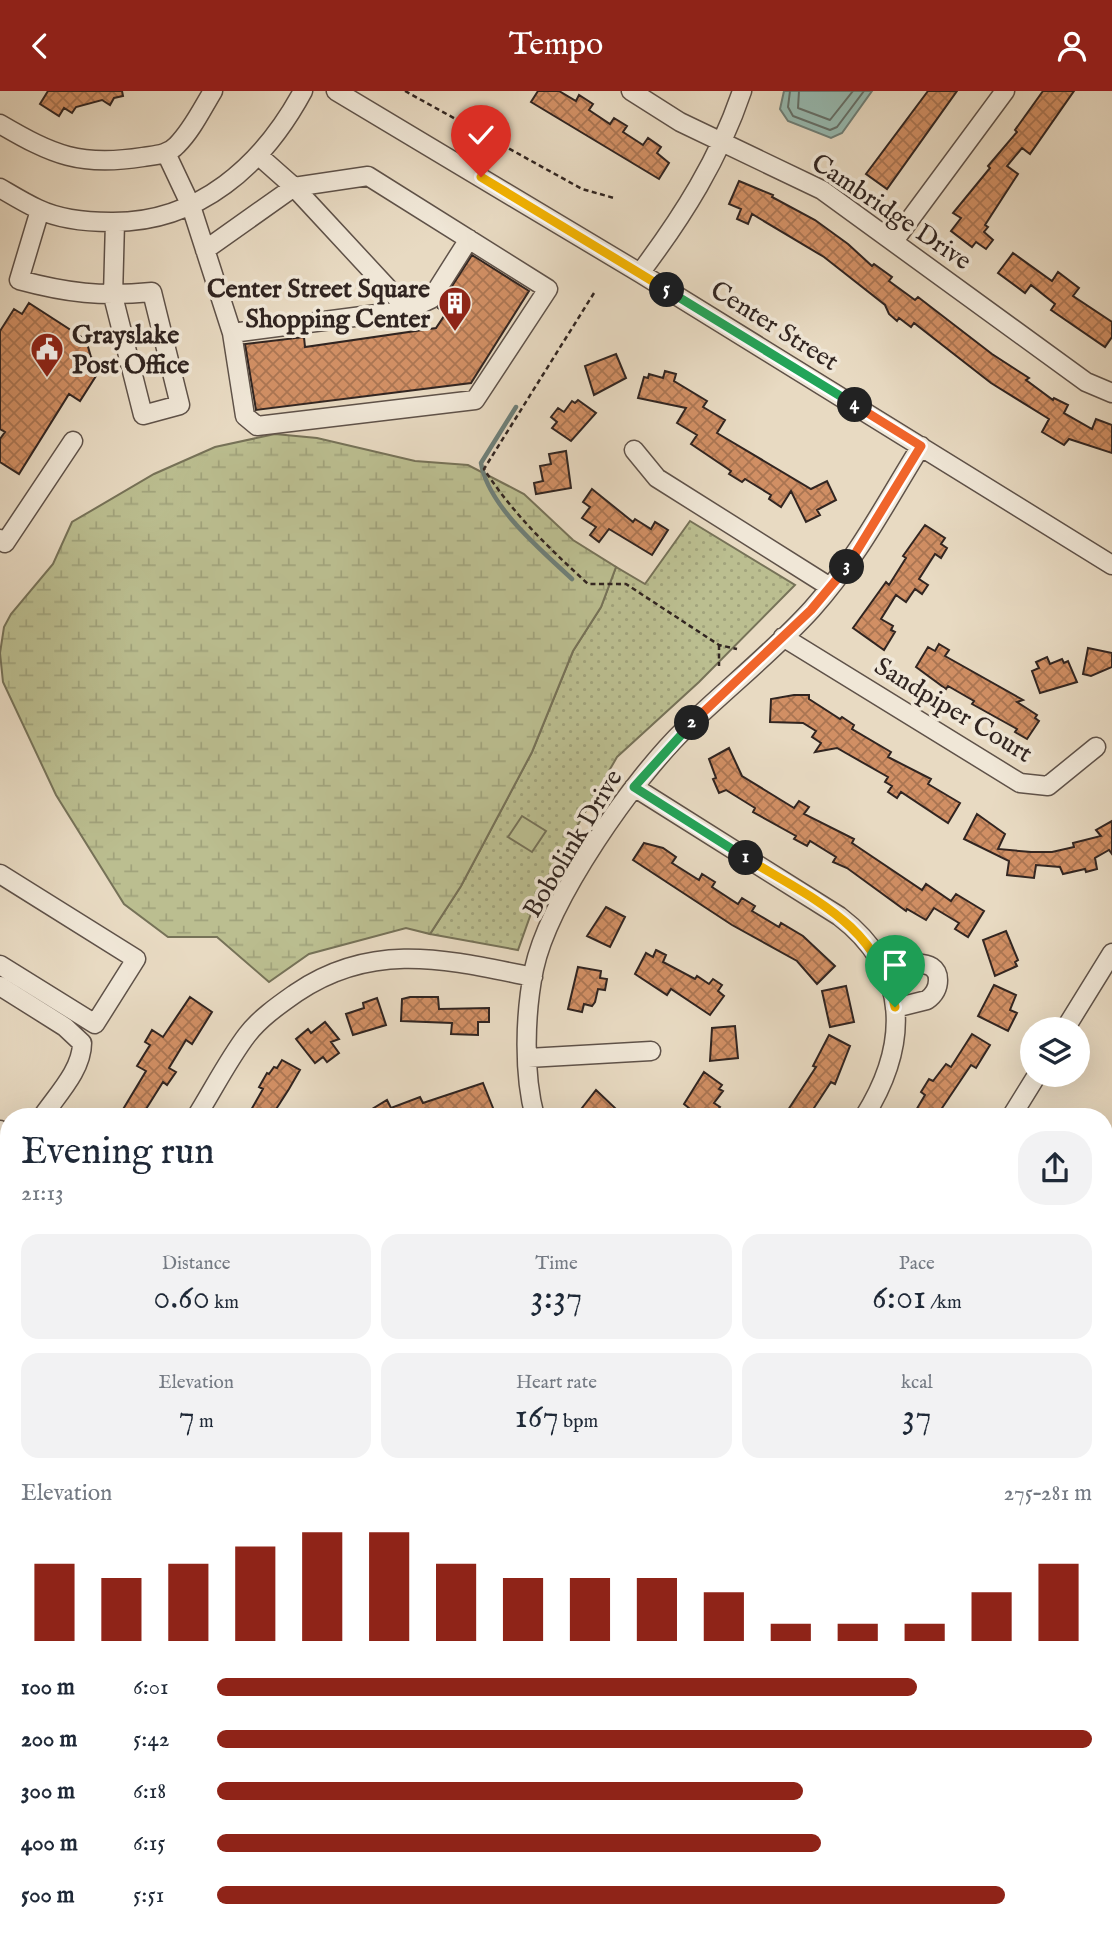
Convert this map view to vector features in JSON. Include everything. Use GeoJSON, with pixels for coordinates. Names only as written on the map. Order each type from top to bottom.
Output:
{"type":"FeatureCollection","features":[{"type":"Feature","properties":{"kind":"street"},"geometry":{"type":"LineString","coordinates":[[0,124],[33,144],[84,162],[122,160],[166,153],[177,146],[213,91]]}},
{"type":"Feature","properties":{"kind":"street"},"geometry":{"type":"LineString","coordinates":[[0,188],[40,210],[87,222],[157,218],[191,206],[231,182],[259,156],[285,125],[303,91]]}},
{"type":"Feature","properties":{"kind":"street","name":"Center Street"},"geometry":{"type":"LineString","coordinates":[[336,91],[640,273],[1112,565]]}},
{"type":"Feature","properties":{"kind":"street","name":"Cambridge Drive"},"geometry":{"type":"LineString","coordinates":[[631,91],[680,122],[822,190],[1086,381],[1112,393]]}},
{"type":"Feature","properties":{"kind":"street"},"geometry":{"type":"LineString","coordinates":[[640,273],[680,220],[722,141],[742,91]]}},
{"type":"Feature","properties":{"kind":"street"},"geometry":{"type":"LineString","coordinates":[[894,241],[1005,91]]}},
{"type":"Feature","properties":{"kind":"street"},"geometry":{"type":"LineString","coordinates":[[166,153],[191,206],[205,250],[232,333],[245,416],[257,426],[475,400],[548,289],[368,176],[294,187],[205,250]]}},
{"type":"Feature","properties":{"kind":"street"},"geometry":{"type":"LineString","coordinates":[[259,156],[294,187],[408,310]]}},
{"type":"Feature","properties":{"kind":"street"},"geometry":{"type":"LineString","coordinates":[[40,210],[19,280],[68,293],[113,296],[152,292],[180,405],[143,415],[113,296],[115,222]]}},
{"type":"Feature","properties":{"kind":"street"},"geometry":{"type":"LineString","coordinates":[[232,333],[408,310],[431,299],[468,239]]}},
{"type":"Feature","properties":{"kind":"street"},"geometry":{"type":"LineString","coordinates":[[0,539],[5,543],[73,441]]}},
{"type":"Feature","properties":{"kind":"street","name":"Bobolink Drive"},"geometry":{"type":"LineString","coordinates":[[534,1108],[528,1058],[533,977],[558,907],[634,787],[686,728],[783,637],[848,566],[921,446]]}},
{"type":"Feature","properties":{"kind":"street"},"geometry":{"type":"LineString","coordinates":[[634,450],[657,478],[830,587]]}},
{"type":"Feature","properties":{"kind":"street","name":"Sandpiper Court"},"geometry":{"type":"LineString","coordinates":[[783,637],[1020,783],[1048,786],[1096,747]]}},
{"type":"Feature","properties":{"kind":"street"},"geometry":{"type":"LineString","coordinates":[[634,787],[839,916],[867,942],[884,970],[895,1007],[895,1047],[891,1064],[882,1088],[869,1108]]}},
{"type":"Feature","properties":{"kind":"street"},"geometry":{"type":"LineString","coordinates":[[0,874],[136,959],[95,1024],[0,965]]}},
{"type":"Feature","properties":{"kind":"street"},"geometry":{"type":"LineString","coordinates":[[1072,1017],[1112,953]]}},
{"type":"Feature","properties":{"kind":"street"},"geometry":{"type":"LineString","coordinates":[[202,1108],[248,1034],[277,1006],[331,973],[379,959],[404,957],[455,961],[533,977]]}},
{"type":"Feature","properties":{"kind":"street"},"geometry":{"type":"LineString","coordinates":[[884,970],[922,964],[932,967],[937,974],[938,984],[928,1000],[895,1007]]}},
{"type":"Feature","properties":{"kind":"street"},"geometry":{"type":"LineString","coordinates":[[0,986],[65,1027],[82,1043],[82,1054],[75,1069],[48,1108]]}},
{"type":"Feature","properties":{"kind":"street"},"geometry":{"type":"LineString","coordinates":[[528,1058],[651,1051]]}},
{"type":"Feature","properties":{"kind":"street"},"geometry":{"type":"LineString","coordinates":[[1017,1108],[1030,1087]]}},
{"type":"Feature","properties":{"kind":"path"},"geometry":{"type":"LineString","coordinates":[[405,91],[582,189],[614,198]]}},
{"type":"Feature","properties":{"kind":"path"},"geometry":{"type":"LineString","coordinates":[[594,293],[484,469],[501,495],[533,533],[588,585],[626,584],[719,645],[737,649]]}},
{"type":"Feature","properties":{"kind":"path"},"geometry":{"type":"LineString","coordinates":[[719,645],[719,666]]}},
{"type":"Feature","properties":{"kind":"green space"},"geometry":{"type":"Polygon","coordinates":[[[275,434],[317,438],[415,461],[468,465],[524,494],[573,540],[616,567],[601,607],[573,651],[532,752],[461,886],[430,934],[406,928],[309,954],[269,982],[217,937],[168,937],[124,904],[56,795],[3,682],[0,653],[4,627],[11,614],[53,564],[72,522],[154,474],[215,447],[275,434]]]}},
{"type":"Feature","properties":{"kind":"green space"},"geometry":{"type":"Polygon","coordinates":[[[690,521],[795,585],[699,682],[617,757],[538,894],[518,950],[430,934],[461,886],[532,752],[573,651],[601,607],[616,567],[645,584],[690,521]]]}},
{"type":"Feature","properties":{"kind":"green space"},"geometry":{"type":"Polygon","coordinates":[[[522,816],[546,831],[532,852],[508,837],[522,816]]]}},
{"type":"Feature","properties":{"kind":"water"},"geometry":{"type":"Polygon","coordinates":[[[784,91],[872,91],[842,133],[831,138],[788,121],[780,109],[784,91]]]}},
{"type":"Feature","properties":{"kind":"building"},"geometry":{"type":"Polygon","coordinates":[[[48,91],[122,91],[123,96],[114,98],[110,105],[102,100],[76,107],[72,113],[64,108],[59,116],[40,104],[48,91]]]}},
{"type":"Feature","properties":{"kind":"building"},"geometry":{"type":"Polygon","coordinates":[[[538,91],[559,91],[576,101],[579,95],[593,104],[589,110],[610,124],[614,118],[627,126],[623,132],[643,145],[648,138],[661,147],[657,153],[669,163],[659,179],[531,102],[538,91]]]}},
{"type":"Feature","properties":{"kind":"building"},"geometry":{"type":"Polygon","coordinates":[[[928,91],[957,91],[887,189],[866,174],[928,91]]]}},
{"type":"Feature","properties":{"kind":"building"},"geometry":{"type":"Polygon","coordinates":[[[1043,91],[1074,91],[1030,154],[1022,148],[1007,166],[1018,174],[985,225],[988,227],[984,232],[993,240],[986,249],[976,242],[972,247],[951,231],[961,218],[953,213],[1017,132],[1015,130],[1043,91]]]}},
{"type":"Feature","properties":{"kind":"building"},"geometry":{"type":"Polygon","coordinates":[[[739,181],[773,195],[772,197],[815,220],[872,266],[874,264],[892,277],[889,281],[915,300],[918,297],[992,354],[1029,378],[1026,380],[1053,400],[1054,398],[1068,405],[1064,413],[1092,429],[1096,419],[1112,425],[1112,453],[1069,439],[1064,445],[1042,432],[1049,419],[991,383],[914,323],[911,327],[899,318],[897,321],[889,314],[885,305],[824,257],[752,214],[748,224],[737,219],[741,209],[729,204],[739,181]]]}},
{"type":"Feature","properties":{"kind":"building"},"geometry":{"type":"Polygon","coordinates":[[[1013,253],[1052,281],[1058,272],[1079,288],[1073,296],[1112,322],[1112,337],[1105,347],[1051,310],[1055,304],[1031,285],[1025,293],[998,273],[1013,253]]]}},
{"type":"Feature","properties":{"kind":"building","name":"Center Street Square Shopping Center"},"geometry":{"type":"Polygon","coordinates":[[[472,255],[529,291],[471,383],[256,410],[245,344],[304,337],[305,347],[436,328],[446,313],[438,308],[472,255]]]}},
{"type":"Feature","properties":{"kind":"building","name":"Grayslake Post Office"},"geometry":{"type":"Polygon","coordinates":[[[29,303],[86,340],[91,357],[103,365],[80,401],[69,394],[19,474],[0,462],[0,439],[5,432],[0,429],[0,331],[14,309],[22,314],[29,303]]]}},
{"type":"Feature","properties":{"kind":"building"},"geometry":{"type":"Polygon","coordinates":[[[616,354],[626,378],[594,395],[585,366],[616,354]]]}},
{"type":"Feature","properties":{"kind":"building"},"geometry":{"type":"Polygon","coordinates":[[[665,371],[676,374],[674,381],[707,401],[703,407],[725,420],[717,433],[811,489],[827,481],[836,500],[817,510],[820,515],[806,522],[791,491],[781,507],[769,499],[771,495],[745,479],[742,482],[729,474],[731,471],[691,444],[697,435],[677,423],[686,408],[638,398],[644,377],[648,378],[649,374],[663,378],[665,371]]]}},
{"type":"Feature","properties":{"kind":"building"},"geometry":{"type":"Polygon","coordinates":[[[578,400],[596,413],[571,441],[552,428],[557,422],[551,417],[558,408],[564,412],[572,401],[575,403],[578,400]]]}},
{"type":"Feature","properties":{"kind":"building"},"geometry":{"type":"Polygon","coordinates":[[[566,451],[571,488],[536,494],[534,483],[543,481],[540,466],[551,464],[549,454],[566,451]]]}},
{"type":"Feature","properties":{"kind":"building"},"geometry":{"type":"Polygon","coordinates":[[[592,489],[633,522],[635,519],[651,529],[655,522],[668,530],[652,555],[609,529],[599,542],[590,535],[596,527],[582,518],[590,507],[583,502],[592,489]]]}},
{"type":"Feature","properties":{"kind":"building"},"geometry":{"type":"Polygon","coordinates":[[[925,525],[945,538],[941,544],[947,548],[941,558],[935,554],[919,579],[928,585],[922,594],[915,589],[906,602],[896,595],[881,619],[893,626],[891,630],[895,632],[884,650],[853,628],[886,582],[889,585],[906,558],[903,556],[925,525]]]}},
{"type":"Feature","properties":{"kind":"building"},"geometry":{"type":"Polygon","coordinates":[[[939,644],[949,650],[945,656],[1023,700],[1017,702],[1037,715],[1035,718],[1039,721],[1027,739],[1015,732],[1017,729],[972,704],[974,701],[948,686],[946,689],[916,667],[928,647],[935,651],[939,644]]]}},
{"type":"Feature","properties":{"kind":"building"},"geometry":{"type":"Polygon","coordinates":[[[1088,648],[1112,653],[1112,667],[1091,676],[1083,674],[1088,648]]]}},
{"type":"Feature","properties":{"kind":"building"},"geometry":{"type":"Polygon","coordinates":[[[1047,657],[1050,664],[1062,659],[1064,663],[1068,661],[1077,682],[1040,693],[1032,671],[1039,668],[1036,662],[1047,657]]]}},
{"type":"Feature","properties":{"kind":"building"},"geometry":{"type":"Polygon","coordinates":[[[809,695],[809,699],[854,725],[852,729],[891,752],[888,757],[931,779],[928,784],[960,803],[948,823],[901,792],[897,798],[888,792],[892,786],[885,782],[888,777],[837,748],[815,752],[821,743],[812,737],[816,731],[803,723],[770,722],[771,699],[809,695]]]}},
{"type":"Feature","properties":{"kind":"building"},"geometry":{"type":"Polygon","coordinates":[[[729,748],[742,776],[794,808],[799,801],[809,807],[804,814],[854,839],[852,843],[922,890],[926,884],[951,901],[956,894],[984,911],[968,937],[955,929],[959,923],[934,908],[926,920],[907,909],[906,911],[847,868],[833,862],[836,857],[810,841],[807,846],[794,839],[796,836],[753,812],[755,808],[726,790],[719,793],[709,759],[729,748]]]}},
{"type":"Feature","properties":{"kind":"building"},"geometry":{"type":"Polygon","coordinates":[[[977,814],[1005,834],[998,849],[1031,852],[1052,852],[1074,847],[1073,843],[1101,836],[1096,830],[1112,821],[1112,854],[1109,850],[1095,858],[1097,869],[1086,872],[1085,869],[1063,874],[1060,867],[1036,865],[1034,878],[1007,875],[1009,861],[964,839],[977,814]]]}},
{"type":"Feature","properties":{"kind":"building"},"geometry":{"type":"Polygon","coordinates":[[[644,843],[663,848],[676,857],[672,863],[699,880],[702,874],[715,882],[712,887],[738,904],[742,898],[755,906],[752,911],[779,927],[781,923],[803,936],[835,966],[817,984],[797,961],[732,925],[633,860],[644,843]]]}},
{"type":"Feature","properties":{"kind":"building"},"geometry":{"type":"Polygon","coordinates":[[[606,907],[625,917],[610,947],[587,936],[606,907]]]}},
{"type":"Feature","properties":{"kind":"building"},"geometry":{"type":"Polygon","coordinates":[[[1006,931],[1018,960],[1015,962],[1017,966],[995,976],[983,940],[1006,931]]]}},
{"type":"Feature","properties":{"kind":"building"},"geometry":{"type":"Polygon","coordinates":[[[656,950],[666,955],[663,962],[695,979],[697,976],[709,984],[713,979],[722,985],[718,991],[724,996],[710,1015],[671,989],[667,995],[635,974],[646,953],[653,957],[656,950]]]}},
{"type":"Feature","properties":{"kind":"building"},"geometry":{"type":"Polygon","coordinates":[[[578,967],[601,971],[600,978],[607,979],[605,990],[598,989],[595,1002],[592,1006],[584,1004],[582,1012],[568,1009],[578,967]]]}},
{"type":"Feature","properties":{"kind":"building"},"geometry":{"type":"Polygon","coordinates":[[[994,985],[1016,995],[1010,1010],[1017,1013],[1008,1031],[978,1016],[994,985]]]}},
{"type":"Feature","properties":{"kind":"building"},"geometry":{"type":"Polygon","coordinates":[[[846,986],[854,1022],[830,1027],[822,991],[846,986]]]}},
{"type":"Feature","properties":{"kind":"building"},"geometry":{"type":"Polygon","coordinates":[[[190,997],[212,1012],[192,1044],[186,1040],[169,1068],[176,1072],[167,1085],[163,1082],[147,1108],[124,1108],[146,1071],[137,1066],[150,1045],[145,1042],[152,1030],[163,1037],[190,997]]]}},
{"type":"Feature","properties":{"kind":"building"},"geometry":{"type":"Polygon","coordinates":[[[438,997],[439,1009],[489,1008],[489,1022],[478,1022],[478,1035],[451,1034],[452,1023],[401,1021],[402,999],[438,997]]]}},
{"type":"Feature","properties":{"kind":"building"},"geometry":{"type":"Polygon","coordinates":[[[377,998],[386,1025],[353,1035],[346,1014],[364,1008],[363,1003],[377,998]]]}},
{"type":"Feature","properties":{"kind":"building"},"geometry":{"type":"Polygon","coordinates":[[[325,1022],[339,1039],[331,1042],[339,1053],[327,1062],[323,1057],[315,1063],[296,1039],[308,1029],[311,1033],[325,1022]]]}},
{"type":"Feature","properties":{"kind":"building"},"geometry":{"type":"Polygon","coordinates":[[[735,1026],[738,1058],[710,1061],[712,1028],[735,1026]]]}},
{"type":"Feature","properties":{"kind":"building"},"geometry":{"type":"Polygon","coordinates":[[[972,1034],[990,1045],[976,1068],[971,1065],[942,1108],[917,1108],[925,1095],[921,1092],[929,1079],[933,1081],[946,1064],[951,1067],[972,1034]]]}},
{"type":"Feature","properties":{"kind":"building"},"geometry":{"type":"Polygon","coordinates":[[[829,1035],[850,1046],[835,1084],[831,1082],[814,1108],[789,1108],[816,1067],[813,1066],[829,1035]]]}},
{"type":"Feature","properties":{"kind":"building"},"geometry":{"type":"Polygon","coordinates":[[[282,1060],[300,1070],[277,1108],[252,1108],[263,1089],[259,1087],[267,1073],[274,1067],[277,1068],[282,1060]]]}},
{"type":"Feature","properties":{"kind":"building"},"geometry":{"type":"Polygon","coordinates":[[[704,1072],[722,1085],[719,1089],[723,1091],[714,1103],[719,1108],[689,1108],[684,1104],[704,1072]]]}},
{"type":"Feature","properties":{"kind":"building"},"geometry":{"type":"Polygon","coordinates":[[[483,1083],[493,1108],[391,1108],[420,1097],[423,1103],[483,1083]]]}},
{"type":"Feature","properties":{"kind":"building"},"geometry":{"type":"Polygon","coordinates":[[[596,1090],[615,1108],[582,1108],[596,1090]]]}},
{"type":"Feature","properties":{"kind":"building"},"geometry":{"type":"Polygon","coordinates":[[[387,1100],[391,1108],[374,1108],[387,1100]]]}},
{"type":"Feature","properties":{"kind":"waterway"},"geometry":{"type":"LineString","coordinates":[[516,407],[481,463],[486,479],[505,511],[531,541],[572,579]]}},
{"type":"Feature","properties":{"kind":"place","name":"Center Street Square Shopping Center"},"geometry":{"type":"Point","coordinates":[455,333]}},
{"type":"Feature","properties":{"kind":"place","name":"Grayslake Post Office"},"geometry":{"type":"Point","coordinates":[47,379]}},
{"type":"Feature","properties":{"kind":"route"},"geometry":{"type":"LineString","coordinates":[[481,177],[921,446],[848,566],[811,610],[686,728],[634,787],[853,927],[880,961],[895,1007]]}}]}
